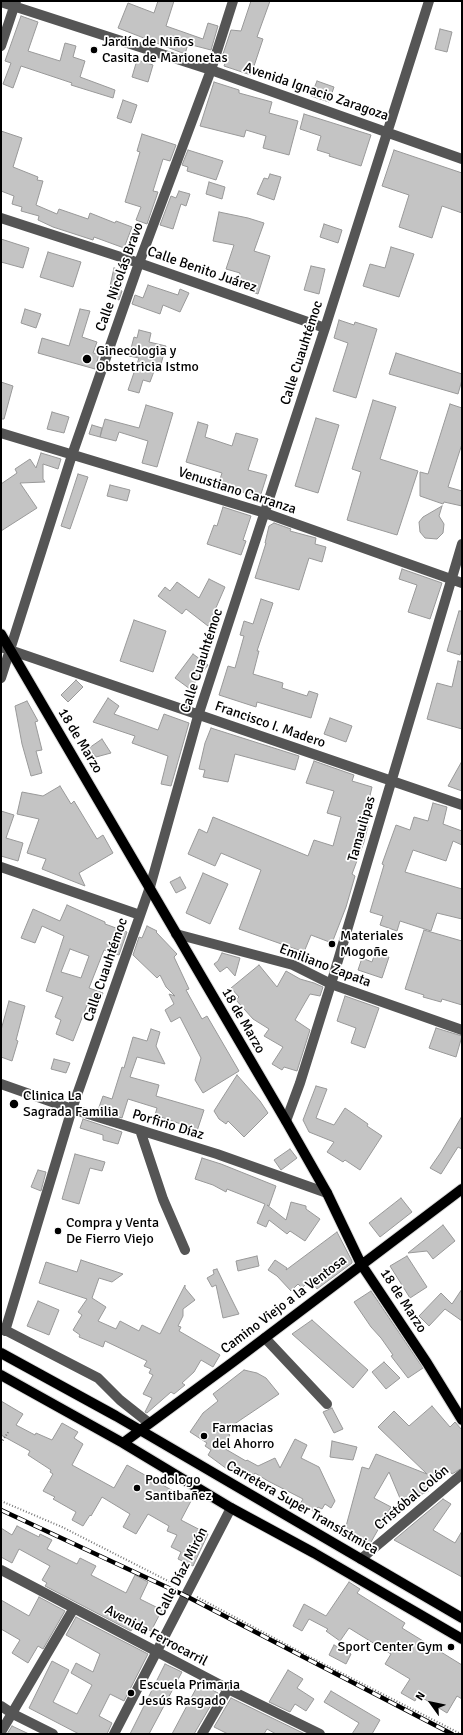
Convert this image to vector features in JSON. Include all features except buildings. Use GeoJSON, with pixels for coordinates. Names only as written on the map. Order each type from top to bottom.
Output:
{"type":"FeatureCollection","features":[{"type":"Feature","properties":{"kind":"main road","name":"18 de Marzo"},"geometry":{"type":"LineString","coordinates":[[1,634],[6,649],[150,887],[286,1121],[327,1193],[361,1264],[427,1363],[462,1420]]}},
{"type":"Feature","properties":{"kind":"main road","name":"Camino Viejo a la Ventosa"},"geometry":{"type":"LineString","coordinates":[[123,1443],[462,1189]]}},
{"type":"Feature","properties":{"kind":"main road","name":"Carretera Super Transístmica"},"geometry":{"type":"LineString","coordinates":[[1,1353],[140,1430],[462,1618]]}},
{"type":"Feature","properties":{"kind":"main road"},"geometry":{"type":"LineString","coordinates":[[1,1375],[123,1443],[231,1508],[314,1553],[462,1639]]}},
{"type":"Feature","properties":{"kind":"main road"},"geometry":{"type":"LineString","coordinates":[[405,1606],[415,1590]]}},
{"type":"Feature","properties":{"kind":"street","name":"Calle Nicolás Bravo"},"geometry":{"type":"LineString","coordinates":[[1,678],[6,649],[72,455],[139,263],[211,70],[233,1]]}},
{"type":"Feature","properties":{"kind":"street","name":"Calle Cuauhtémoc"},"geometry":{"type":"LineString","coordinates":[[3,1330],[72,1109],[150,887],[198,716],[325,328],[429,1]]}},
{"type":"Feature","properties":{"kind":"street","name":"Avenida Ignacio Zaragoza"},"geometry":{"type":"LineString","coordinates":[[1,2],[15,3],[211,70],[462,159]]}},
{"type":"Feature","properties":{"kind":"street"},"geometry":{"type":"LineString","coordinates":[[1,46],[15,3]]}},
{"type":"Feature","properties":{"kind":"street","name":"Calle Benito Juárez"},"geometry":{"type":"LineString","coordinates":[[1,218],[139,263],[325,328]]}},
{"type":"Feature","properties":{"kind":"street","name":"Venustiano Carranza"},"geometry":{"type":"LineString","coordinates":[[1,433],[265,513],[462,583]]}},
{"type":"Feature","properties":{"kind":"street","name":"Tamaulipas"},"geometry":{"type":"LineString","coordinates":[[286,1121],[300,1083],[331,984],[462,544]]}},
{"type":"Feature","properties":{"kind":"street","name":"Francisco I. Madero"},"geometry":{"type":"LineString","coordinates":[[6,649],[198,716],[462,805]]}},
{"type":"Feature","properties":{"kind":"street"},"geometry":{"type":"LineString","coordinates":[[1,867],[140,915]]}},
{"type":"Feature","properties":{"kind":"street","name":"Emiliano Zapata"},"geometry":{"type":"LineString","coordinates":[[176,934],[293,965],[331,984],[462,1030]]}},
{"type":"Feature","properties":{"kind":"street","name":"Porfirio Díaz"},"geometry":{"type":"LineString","coordinates":[[1,1084],[72,1109],[217,1154],[327,1193]]}},
{"type":"Feature","properties":{"kind":"street"},"geometry":{"type":"LineString","coordinates":[[140,1130],[163,1199],[185,1250]]}},
{"type":"Feature","properties":{"kind":"street"},"geometry":{"type":"LineString","coordinates":[[3,1330],[98,1378],[120,1400],[149,1423]]}},
{"type":"Feature","properties":{"kind":"street"},"geometry":{"type":"LineString","coordinates":[[265,1338],[327,1404]]}},
{"type":"Feature","properties":{"kind":"street","name":"Cristóbal Colón"},"geometry":{"type":"LineString","coordinates":[[361,1559],[462,1474]]}},
{"type":"Feature","properties":{"kind":"street","name":"Calle Díaz Mirón"},"geometry":{"type":"LineString","coordinates":[[114,1734],[231,1508]]}},
{"type":"Feature","properties":{"kind":"street","name":"Avenida Ferrocarril"},"geometry":{"type":"LineString","coordinates":[[1,1570],[156,1652],[320,1734]]}},
{"type":"Feature","properties":{"kind":"street"},"geometry":{"type":"LineString","coordinates":[[1,1732],[74,1608]]}},
{"type":"Feature","properties":{"kind":"street"},"geometry":{"type":"LineString","coordinates":[[205,1733],[228,1689]]}},
{"type":"Feature","properties":{"kind":"street"},"geometry":{"type":"LineString","coordinates":[[1,1706],[12,1714],[53,1734]]}},
{"type":"Feature","properties":{"kind":"path"},"geometry":{"type":"LineString","coordinates":[[1,1443],[9,1431]]}},
{"type":"Feature","properties":{"kind":"path"},"geometry":{"type":"LineString","coordinates":[[1,1501],[62,1527],[304,1654],[461,1734]]}},
{"type":"Feature","properties":{"kind":"railway"},"geometry":{"type":"LineString","coordinates":[[1,1510],[186,1596],[452,1734]]}},
{"type":"Feature","properties":{"kind":"place","name":"Jardín de Niños Casita de Marionetas"},"geometry":{"type":"Point","coordinates":[94,50]}},
{"type":"Feature","properties":{"kind":"place","name":"Ginecologia y Obstetricia Istmo"},"geometry":{"type":"Point","coordinates":[87,359]}},
{"type":"Feature","properties":{"kind":"place","name":"Materiales Mogoñe"},"geometry":{"type":"Point","coordinates":[332,944]}},
{"type":"Feature","properties":{"kind":"place","name":"Clinica La Sagrada Familia"},"geometry":{"type":"Point","coordinates":[14,1104]}},
{"type":"Feature","properties":{"kind":"place","name":"Compra y Venta De Fierro Viejo"},"geometry":{"type":"Point","coordinates":[58,1231]}},
{"type":"Feature","properties":{"kind":"place","name":"Farmacias del Ahorro"},"geometry":{"type":"Point","coordinates":[204,1436]}},
{"type":"Feature","properties":{"kind":"place","name":"Podologo Santibañez"},"geometry":{"type":"Point","coordinates":[137,1488]}},
{"type":"Feature","properties":{"kind":"place","name":"Sport Center Gym"},"geometry":{"type":"Point","coordinates":[451,1647]}},
{"type":"Feature","properties":{"kind":"place","name":"Escuela Primaria Jesús Rasgado"},"geometry":{"type":"Point","coordinates":[131,1693]}}]}
